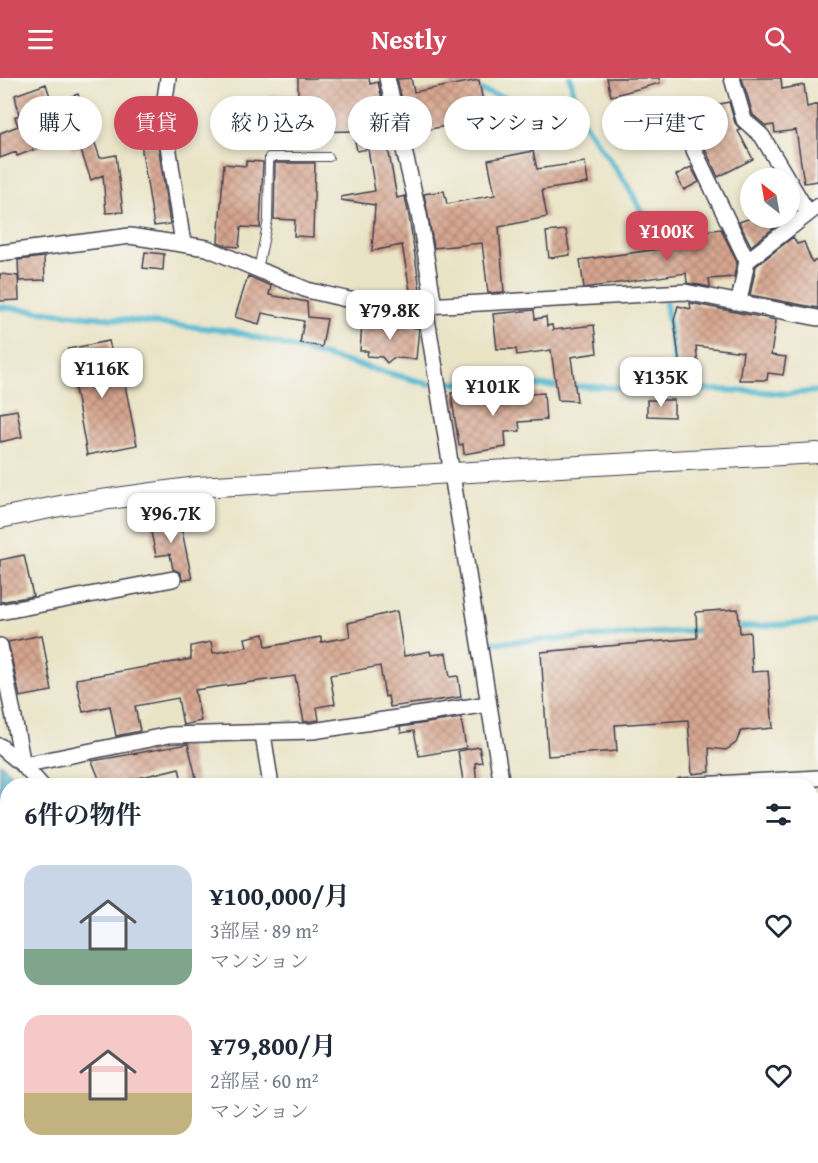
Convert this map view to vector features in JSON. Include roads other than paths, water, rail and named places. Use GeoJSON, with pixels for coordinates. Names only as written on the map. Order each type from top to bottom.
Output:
{"type":"FeatureCollection","features":[{"type":"Feature","properties":{"kind":"street"},"geometry":{"type":"LineString","coordinates":[[168,78],[163,112],[183,244]]}},
{"type":"Feature","properties":{"kind":"street"},"geometry":{"type":"LineString","coordinates":[[387,78],[419,214],[452,475],[501,778]]}},
{"type":"Feature","properties":{"kind":"street"},"geometry":{"type":"LineString","coordinates":[[732,78],[744,120],[762,136],[781,168]]}},
{"type":"Feature","properties":{"kind":"street"},"geometry":{"type":"LineString","coordinates":[[694,150],[747,261],[739,301]]}},
{"type":"Feature","properties":{"kind":"street"},"geometry":{"type":"LineString","coordinates":[[747,261],[813,210],[800,194]]}},
{"type":"Feature","properties":{"kind":"street"},"geometry":{"type":"LineString","coordinates":[[0,253],[130,236],[207,248],[307,290],[363,303],[430,306],[686,292],[818,318]]}},
{"type":"Feature","properties":{"kind":"street"},"geometry":{"type":"LineString","coordinates":[[0,518],[65,505],[197,487],[452,475],[818,453]]}},
{"type":"Feature","properties":{"kind":"street"},"geometry":{"type":"LineString","coordinates":[[0,612],[173,579]]}},
{"type":"Feature","properties":{"kind":"street"},"geometry":{"type":"LineString","coordinates":[[0,646],[23,765]]}},
{"type":"Feature","properties":{"kind":"street"},"geometry":{"type":"LineString","coordinates":[[23,765],[169,735],[313,731],[488,704]]}},
{"type":"Feature","properties":{"kind":"street"},"geometry":{"type":"LineString","coordinates":[[263,734],[270,778]]}},
{"type":"Feature","properties":{"kind":"street"},"geometry":{"type":"LineString","coordinates":[[0,746],[35,778]]}},
{"type":"Feature","properties":{"kind":"lane"},"geometry":{"type":"LineString","coordinates":[[258,270],[268,220],[269,158],[329,157]]}},
{"type":"Feature","properties":{"kind":"water"},"geometry":{"type":"Polygon","coordinates":[[[0,763],[16,778],[0,778],[0,763]]]}},
{"type":"Feature","properties":{"kind":"waterway"},"geometry":{"type":"LineString","coordinates":[[443,78],[465,86]]}},
{"type":"Feature","properties":{"kind":"waterway"},"geometry":{"type":"LineString","coordinates":[[570,78],[579,116],[626,183],[653,231]]}},
{"type":"Feature","properties":{"kind":"waterway"},"geometry":{"type":"LineString","coordinates":[[475,89],[500,96]]}},
{"type":"Feature","properties":{"kind":"waterway"},"geometry":{"type":"LineString","coordinates":[[666,303],[678,389]]}},
{"type":"Feature","properties":{"kind":"waterway"},"geometry":{"type":"LineString","coordinates":[[0,307],[232,331],[429,384]]}},
{"type":"Feature","properties":{"kind":"waterway"},"geometry":{"type":"LineString","coordinates":[[447,383],[754,391],[786,394],[818,391]]}},
{"type":"Feature","properties":{"kind":"waterway"},"geometry":{"type":"LineString","coordinates":[[731,628],[818,622]]}},
{"type":"Feature","properties":{"kind":"waterway"},"geometry":{"type":"LineString","coordinates":[[491,643],[703,630]]}}]}
